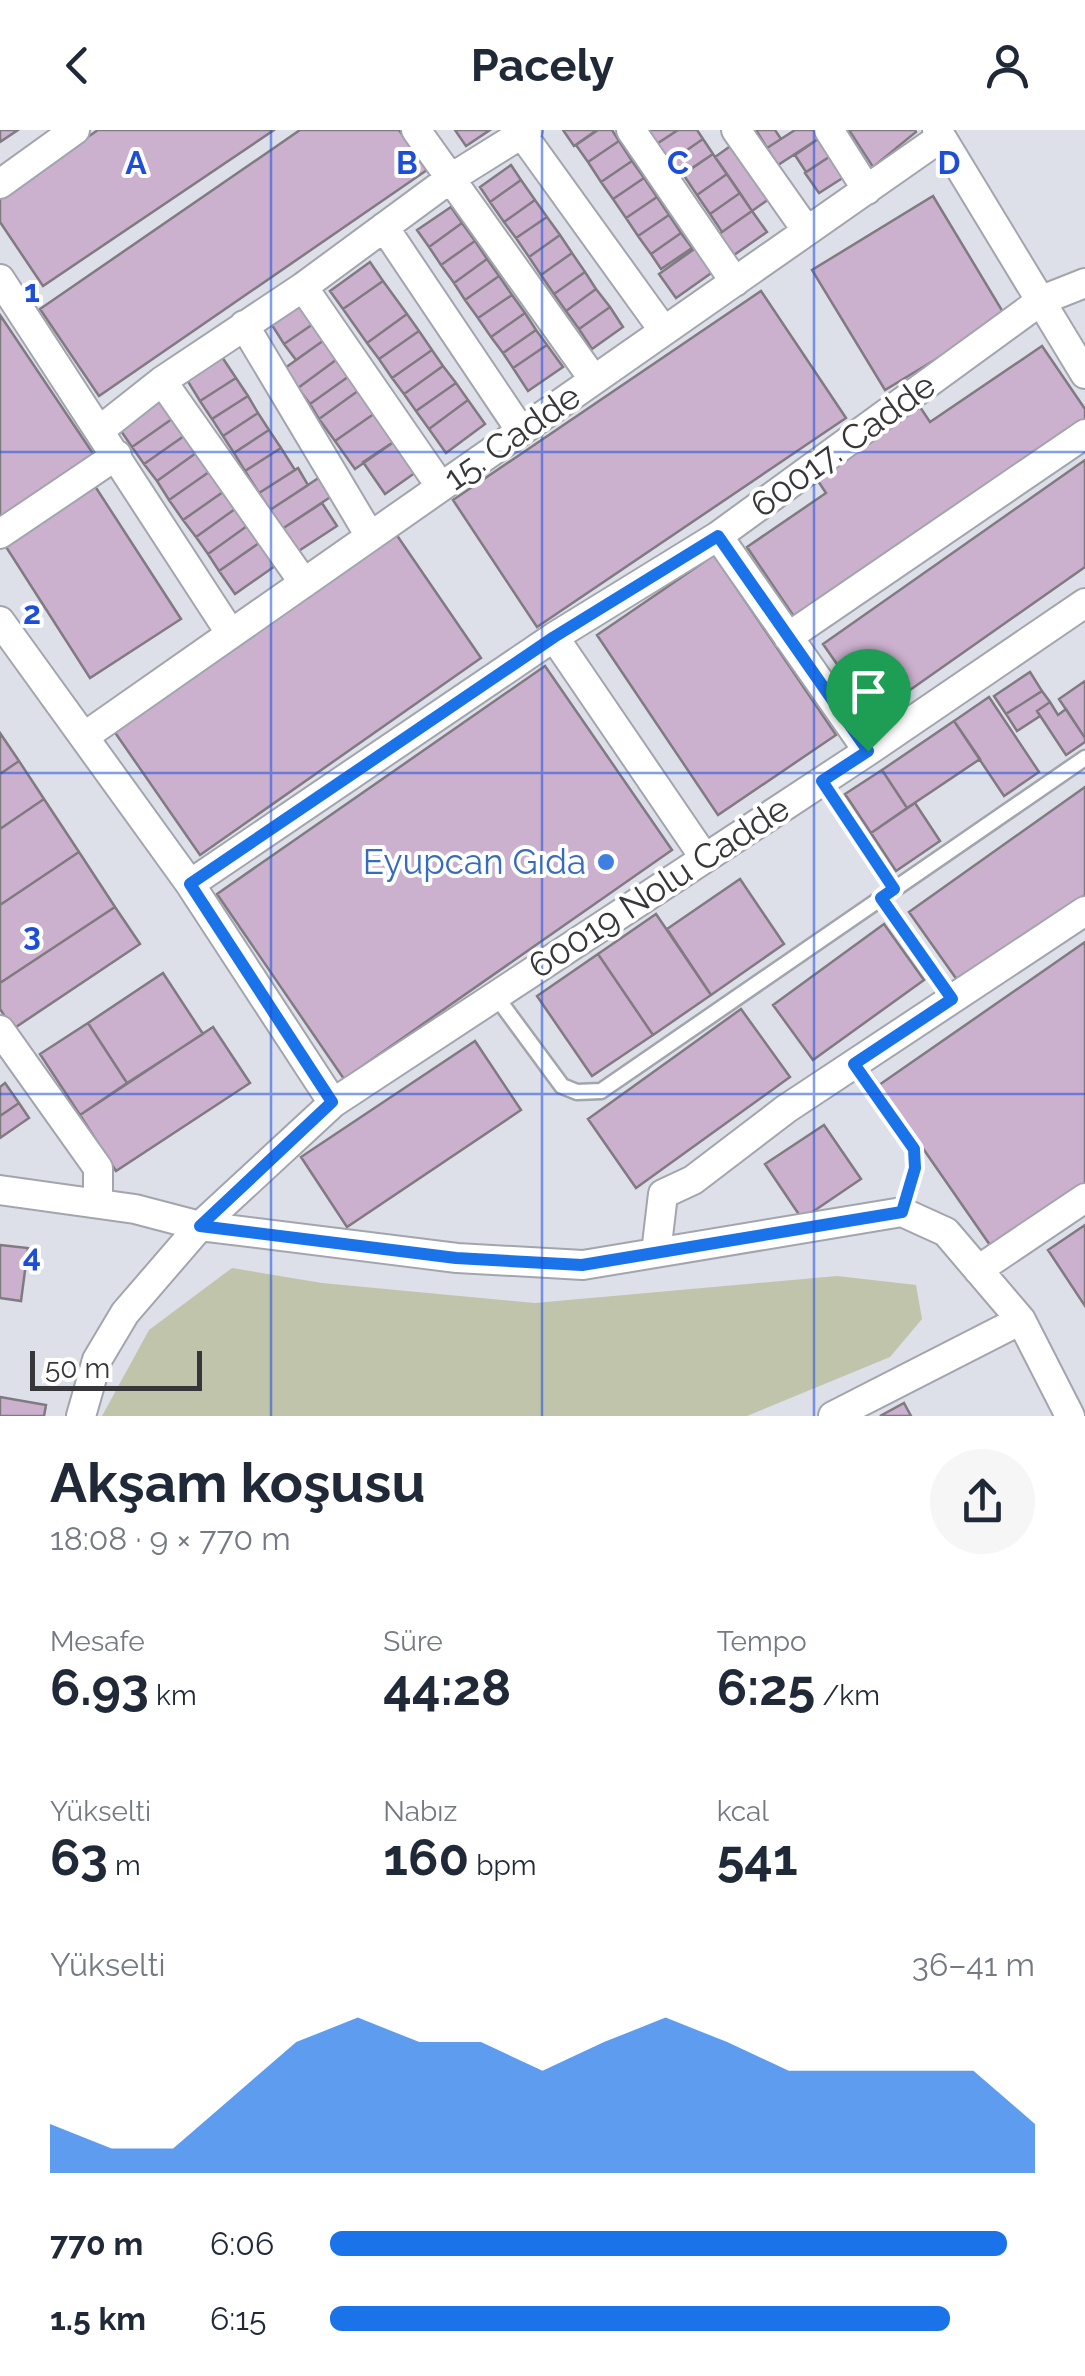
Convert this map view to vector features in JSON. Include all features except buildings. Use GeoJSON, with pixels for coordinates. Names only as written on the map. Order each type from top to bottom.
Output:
{"type":"FeatureCollection","features":[{"type":"Feature","properties":{"kind":"street"},"geometry":{"type":"LineString","coordinates":[[0,184],[75,130]]}},
{"type":"Feature","properties":{"kind":"street"},"geometry":{"type":"LineString","coordinates":[[416,130],[594,380]]}},
{"type":"Feature","properties":{"kind":"street"},"geometry":{"type":"LineString","coordinates":[[631,130],[734,282]]}},
{"type":"Feature","properties":{"kind":"street"},"geometry":{"type":"LineString","coordinates":[[736,130],[807,231]]}},
{"type":"Feature","properties":{"kind":"street"},"geometry":{"type":"LineString","coordinates":[[829,130],[866,190]]}},
{"type":"Feature","properties":{"kind":"street"},"geometry":{"type":"LineString","coordinates":[[100,430],[450,178],[525,132],[664,331]]}},
{"type":"Feature","properties":{"kind":"street"},"geometry":{"type":"LineString","coordinates":[[938,134],[1085,374]]}},
{"type":"Feature","properties":{"kind":"street","name":"15. Cadde"},"geometry":{"type":"LineString","coordinates":[[85,736],[866,190],[938,134]]}},
{"type":"Feature","properties":{"kind":"street"},"geometry":{"type":"LineString","coordinates":[[384,227],[520,432]]}},
{"type":"Feature","properties":{"kind":"street"},"geometry":{"type":"LineString","coordinates":[[0,279],[231,634]]}},
{"type":"Feature","properties":{"kind":"street","name":"60017. Cadde"},"geometry":{"type":"LineString","coordinates":[[190,884],[554,637],[718,536],[1042,300],[1085,283]]}},
{"type":"Feature","properties":{"kind":"street"},"geometry":{"type":"LineString","coordinates":[[303,287],[441,487]]}},
{"type":"Feature","properties":{"kind":"street"},"geometry":{"type":"LineString","coordinates":[[244,325],[370,536]]}},
{"type":"Feature","properties":{"kind":"street"},"geometry":{"type":"LineString","coordinates":[[162,382],[304,583]]}},
{"type":"Feature","properties":{"kind":"street"},"geometry":{"type":"LineString","coordinates":[[788,637],[1085,434]]}},
{"type":"Feature","properties":{"kind":"street"},"geometry":{"type":"LineString","coordinates":[[0,534],[117,455]]}},
{"type":"Feature","properties":{"kind":"street"},"geometry":{"type":"LineString","coordinates":[[718,536],[868,751]]}},
{"type":"Feature","properties":{"kind":"street","name":"60019 Nolu Cadde"},"geometry":{"type":"LineString","coordinates":[[81,1416],[97,1360],[125,1313],[200,1226],[332,1102],[1085,604]]}},
{"type":"Feature","properties":{"kind":"street"},"geometry":{"type":"LineString","coordinates":[[0,621],[190,884],[332,1102]]}},
{"type":"Feature","properties":{"kind":"street"},"geometry":{"type":"LineString","coordinates":[[554,637],[704,857]]}},
{"type":"Feature","properties":{"kind":"street"},"geometry":{"type":"LineString","coordinates":[[656,1253],[663,1194],[693,1180],[786,1109],[1085,911]]}},
{"type":"Feature","properties":{"kind":"street"},"geometry":{"type":"LineString","coordinates":[[0,1030],[98,1168],[98,1204]]}},
{"type":"Feature","properties":{"kind":"street"},"geometry":{"type":"LineString","coordinates":[[0,1190],[135,1209],[200,1226],[456,1258],[582,1265],[902,1212],[946,1232],[1021,1320],[1070,1416]]}},
{"type":"Feature","properties":{"kind":"street"},"geometry":{"type":"LineString","coordinates":[[978,1270],[1085,1198]]}},
{"type":"Feature","properties":{"kind":"street"},"geometry":{"type":"LineString","coordinates":[[832,1416],[1021,1320]]}},
{"type":"Feature","properties":{"kind":"lane"},"geometry":{"type":"LineString","coordinates":[[495,995],[562,1086],[594,1093],[1085,758]]}},
{"type":"Feature","properties":{"kind":"lane"},"geometry":{"type":"LineString","coordinates":[[822,781],[894,889]]}},
{"type":"Feature","properties":{"kind":"lane"},"geometry":{"type":"LineString","coordinates":[[881,898],[952,999]]}},
{"type":"Feature","properties":{"kind":"lane"},"geometry":{"type":"LineString","coordinates":[[854,1064],[914,1149],[915,1168],[902,1212]]}},
{"type":"Feature","properties":{"kind":"green space"},"geometry":{"type":"Polygon","coordinates":[[[232,1268],[322,1283],[535,1303],[837,1276],[916,1285],[922,1319],[890,1357],[747,1416],[102,1416],[149,1330],[232,1268]]]}},
{"type":"Feature","properties":{"kind":"place","name":"Eyupcan Gıda"},"geometry":{"type":"Point","coordinates":[606,862]}},
{"type":"Feature","properties":{"kind":"route"},"geometry":{"type":"LineString","coordinates":[[718,536],[868,751],[822,781],[894,889],[881,898],[952,999],[854,1064],[914,1149],[915,1168],[902,1212],[582,1265],[456,1258],[200,1226],[332,1102],[190,884],[554,637],[718,536]]}}]}
